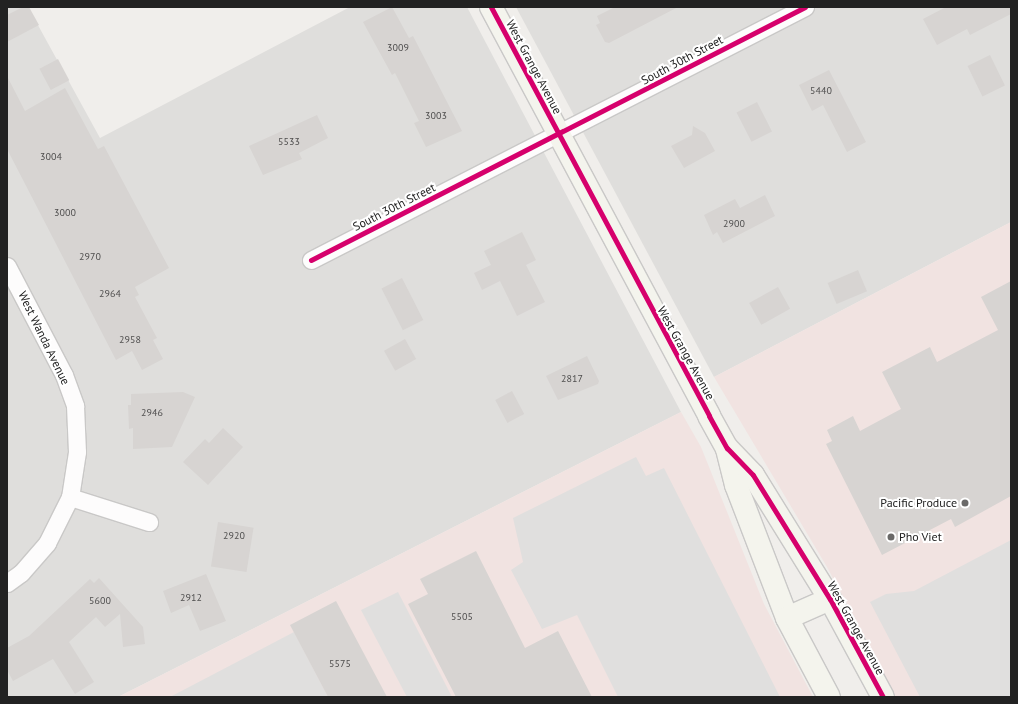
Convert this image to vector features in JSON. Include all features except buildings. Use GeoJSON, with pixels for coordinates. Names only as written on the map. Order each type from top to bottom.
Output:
{"type":"FeatureCollection","features":[{"type":"Feature","properties":{"kind":"street","name":"West Grange Avenue"},"geometry":{"type":"LineString","coordinates":[[491,7],[727,448],[736,485],[787,618],[829,697]]}},
{"type":"Feature","properties":{"kind":"street","name":"South 30th Street"},"geometry":{"type":"LineString","coordinates":[[311,260],[559,136],[805,7]]}},
{"type":"Feature","properties":{"kind":"street","name":"West Wanda Avenue"},"geometry":{"type":"LineString","coordinates":[[7,583],[21,573],[47,543],[70,497],[77,452],[75,406],[64,375],[9,274]]}},
{"type":"Feature","properties":{"kind":"street","name":"West Grange Avenue"},"geometry":{"type":"LineString","coordinates":[[727,448],[753,475],[830,598],[883,697]]}},
{"type":"Feature","properties":{"kind":"street"},"geometry":{"type":"LineString","coordinates":[[70,497],[149,522]]}},
{"type":"Feature","properties":{"kind":"street"},"geometry":{"type":"LineString","coordinates":[[787,618],[830,598]]}},
{"type":"Feature","properties":{"kind":"shaded area"},"geometry":{"type":"Polygon","coordinates":[[[7,7],[28,7],[100,138],[350,7],[467,7],[681,412],[118,697],[7,697],[7,7]]]}},
{"type":"Feature","properties":{"kind":"shaded area"},"geometry":{"type":"Polygon","coordinates":[[[516,7],[1011,7],[1011,222],[714,377],[516,7]]]}},
{"type":"Feature","properties":{"kind":"shaded area"},"geometry":{"type":"Polygon","coordinates":[[[1011,222],[1011,697],[896,697],[827,567],[714,377],[1011,222]]]}},
{"type":"Feature","properties":{"kind":"shaded area"},"geometry":{"type":"Polygon","coordinates":[[[681,412],[701,447],[764,604],[813,697],[118,697],[681,412]]]}},
{"type":"Feature","properties":{"kind":"shaded area"},"geometry":{"type":"Polygon","coordinates":[[[636,457],[646,476],[664,468],[780,697],[618,697],[577,615],[542,629],[511,570],[523,562],[513,518],[636,457]]]}},
{"type":"Feature","properties":{"kind":"shaded area"},"geometry":{"type":"Polygon","coordinates":[[[1011,540],[1011,697],[920,697],[870,602],[886,594],[914,591],[1011,540]]]}},
{"type":"Feature","properties":{"kind":"shaded area"},"geometry":{"type":"Polygon","coordinates":[[[398,592],[452,697],[407,697],[361,610],[398,592]]]}},
{"type":"Feature","properties":{"kind":"shaded area"},"geometry":{"type":"Polygon","coordinates":[[[294,632],[328,697],[170,697],[294,632]]]}},
{"type":"Feature","properties":{"kind":"cycle path"},"geometry":{"type":"LineString","coordinates":[[491,7],[727,448],[753,475],[830,599],[883,697]]}},
{"type":"Feature","properties":{"kind":"cycle path"},"geometry":{"type":"LineString","coordinates":[[311,260],[805,7]]}},
{"type":"Feature","properties":{"kind":"place","name":"Pacific Produce"},"geometry":{"type":"Point","coordinates":[965,503]}},
{"type":"Feature","properties":{"kind":"place","name":"Pho Viet"},"geometry":{"type":"Point","coordinates":[891,537]}}]}
